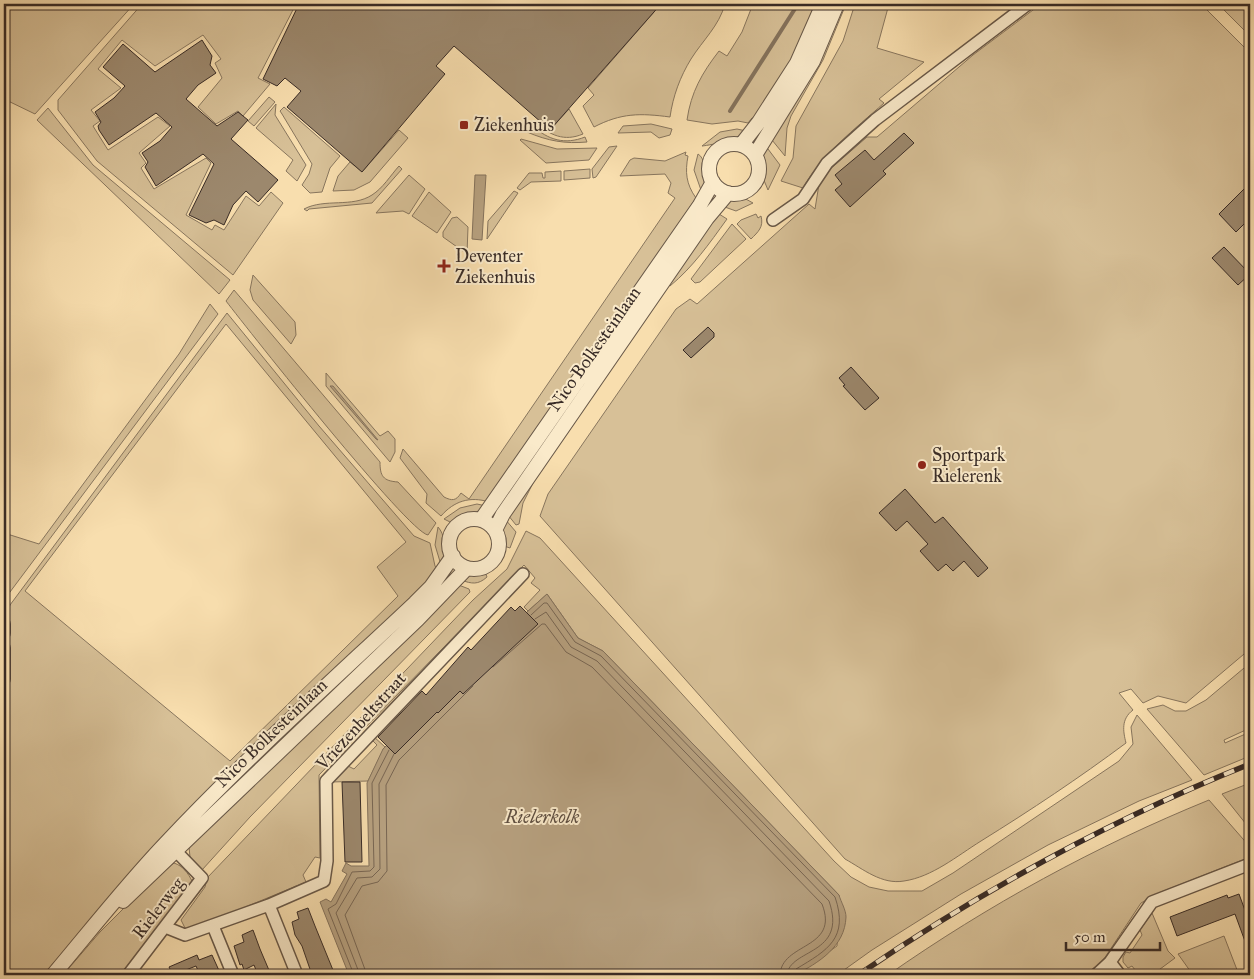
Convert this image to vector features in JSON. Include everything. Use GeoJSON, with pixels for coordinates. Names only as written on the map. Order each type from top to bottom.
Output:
{"type":"FeatureCollection","features":[{"type":"Feature","properties":{"kind":"street"},"geometry":{"type":"LineString","coordinates":[[741,145],[759,122],[797,63],[823,4]]}},
{"type":"Feature","properties":{"kind":"street"},"geometry":{"type":"LineString","coordinates":[[755,155],[813,61],[837,4]]}},
{"type":"Feature","properties":{"kind":"street"},"geometry":{"type":"LineString","coordinates":[[773,220],[803,198],[826,163],[870,125],[1028,4]]}},
{"type":"Feature","properties":{"kind":"street"},"geometry":{"type":"LineString","coordinates":[[730,144],[741,145],[755,155],[759,168],[756,181],[746,190],[728,193],[713,182],[709,167],[715,153],[730,144]]}},
{"type":"Feature","properties":{"kind":"street","name":"Nico Bolkesteinlaan"},"geometry":{"type":"LineString","coordinates":[[481,520],[695,213],[713,182]]}},
{"type":"Feature","properties":{"kind":"street","name":"Nico Bolkesteinlaan"},"geometry":{"type":"LineString","coordinates":[[495,530],[509,506],[707,218],[728,193]]}},
{"type":"Feature","properties":{"kind":"street"},"geometry":{"type":"LineString","coordinates":[[467,520],[481,520],[495,530],[499,544],[494,559],[482,568],[467,568],[452,556],[449,545],[456,527],[467,520]]}},
{"type":"Feature","properties":{"kind":"street","name":"Nico Bolkesteinlaan"},"geometry":{"type":"LineString","coordinates":[[53,975],[98,923],[144,882],[232,776],[431,588],[452,556]]}},
{"type":"Feature","properties":{"kind":"street","name":"Nico Bolkesteinlaan"},"geometry":{"type":"LineString","coordinates":[[172,846],[418,619],[467,568]]}},
{"type":"Feature","properties":{"kind":"street","name":"Vriezenbeltstraat"},"geometry":{"type":"LineString","coordinates":[[165,927],[185,935],[269,905],[324,881],[327,861],[326,781],[523,574]]}},
{"type":"Feature","properties":{"kind":"street"},"geometry":{"type":"LineString","coordinates":[[4,624],[4,633]]}},
{"type":"Feature","properties":{"kind":"street"},"geometry":{"type":"LineString","coordinates":[[4,648],[4,679]]}},
{"type":"Feature","properties":{"kind":"street","name":"Rielerweg"},"geometry":{"type":"LineString","coordinates":[[128,975],[202,878],[172,846]]}},
{"type":"Feature","properties":{"kind":"street"},"geometry":{"type":"LineString","coordinates":[[1096,975],[1110,962],[1152,902],[1250,864]]}},
{"type":"Feature","properties":{"kind":"street"},"geometry":{"type":"LineString","coordinates":[[269,905],[297,975]]}},
{"type":"Feature","properties":{"kind":"street"},"geometry":{"type":"LineString","coordinates":[[213,926],[233,975]]}},
{"type":"Feature","properties":{"kind":"street"},"geometry":{"type":"LineString","coordinates":[[1110,962],[1120,975]]}},
{"type":"Feature","properties":{"kind":"shaded area"},"geometry":{"type":"Polygon","coordinates":[[[4,4],[134,4],[35,114],[4,99],[4,4]]]}},
{"type":"Feature","properties":{"kind":"shaded area"},"geometry":{"type":"Polygon","coordinates":[[[142,4],[296,4],[258,78],[270,84],[243,116],[238,111],[216,124],[198,107],[222,78],[215,63],[221,59],[203,35],[155,66],[122,40],[98,69],[121,88],[91,110],[100,121],[93,126],[108,150],[158,117],[170,126],[139,153],[146,163],[141,168],[154,189],[206,158],[211,163],[186,215],[212,230],[215,225],[224,230],[246,196],[259,206],[271,192],[283,203],[233,275],[97,161],[58,110],[58,100],[142,4]]]}},
{"type":"Feature","properties":{"kind":"shaded area"},"geometry":{"type":"Polygon","coordinates":[[[661,4],[725,4],[715,26],[691,59],[684,73],[675,94],[670,117],[631,115],[613,119],[594,127],[583,106],[594,95],[588,88],[661,4]]]}},
{"type":"Feature","properties":{"kind":"shaded area"},"geometry":{"type":"Polygon","coordinates":[[[743,4],[819,4],[801,46],[755,120],[752,118],[748,123],[738,121],[712,124],[687,120],[694,92],[707,67],[719,51],[727,56],[742,32],[751,9],[742,6],[743,4]]]}},
{"type":"Feature","properties":{"kind":"shaded area"},"geometry":{"type":"Polygon","coordinates":[[[840,4],[846,4],[823,60],[791,116],[787,128],[785,156],[772,140],[840,4]]]}},
{"type":"Feature","properties":{"kind":"shaded area"},"geometry":{"type":"Polygon","coordinates":[[[855,4],[889,4],[877,48],[924,62],[879,99],[884,103],[829,153],[803,188],[781,181],[793,158],[796,126],[843,41],[855,4]]]}},
{"type":"Feature","properties":{"kind":"shaded area","name":"Sportpark Rielerenk"},"geometry":{"type":"Polygon","coordinates":[[[1041,4],[1201,4],[1250,53],[1250,649],[1186,703],[1158,696],[1143,703],[1131,689],[1119,693],[1133,710],[1126,717],[1125,721],[1126,743],[1055,794],[934,871],[914,879],[896,882],[888,881],[845,859],[540,516],[548,494],[676,309],[690,299],[697,304],[809,204],[815,209],[820,178],[867,137],[877,137],[973,55],[1041,4]]]}},
{"type":"Feature","properties":{"kind":"shaded area"},"geometry":{"type":"Polygon","coordinates":[[[1218,4],[1250,4],[1250,36],[1218,4]]]}},
{"type":"Feature","properties":{"kind":"shaded area"},"geometry":{"type":"Polygon","coordinates":[[[269,97],[275,102],[254,126],[248,121],[269,97]]]}},
{"type":"Feature","properties":{"kind":"shaded area"},"geometry":{"type":"Polygon","coordinates":[[[276,104],[275,115],[306,165],[297,181],[286,171],[293,160],[256,128],[276,104]]]}},
{"type":"Feature","properties":{"kind":"shaded area"},"geometry":{"type":"Polygon","coordinates":[[[284,107],[340,156],[330,168],[322,192],[310,193],[302,185],[309,174],[312,164],[280,111],[284,107]]]}},
{"type":"Feature","properties":{"kind":"shaded area"},"geometry":{"type":"Polygon","coordinates":[[[48,108],[93,165],[230,280],[219,294],[37,120],[48,108]]]}},
{"type":"Feature","properties":{"kind":"shaded area"},"geometry":{"type":"Polygon","coordinates":[[[569,109],[583,134],[570,137],[558,136],[536,123],[538,120],[550,130],[569,109]]]}},
{"type":"Feature","properties":{"kind":"shaded area"},"geometry":{"type":"Polygon","coordinates":[[[651,124],[672,129],[670,135],[659,138],[651,132],[618,133],[623,126],[651,124]]]}},
{"type":"Feature","properties":{"kind":"shaded area"},"geometry":{"type":"Polygon","coordinates":[[[533,126],[545,135],[557,140],[571,141],[585,137],[587,142],[571,143],[542,138],[527,132],[533,126]]]}},
{"type":"Feature","properties":{"kind":"shaded area"},"geometry":{"type":"Polygon","coordinates":[[[737,129],[746,131],[732,139],[702,146],[720,132],[737,129]]]}},
{"type":"Feature","properties":{"kind":"shaded area"},"geometry":{"type":"Polygon","coordinates":[[[399,130],[408,138],[370,182],[354,190],[333,191],[338,176],[350,162],[362,172],[399,130]]]}},
{"type":"Feature","properties":{"kind":"shaded area"},"geometry":{"type":"Polygon","coordinates":[[[521,139],[557,149],[597,148],[589,160],[546,163],[521,139]]]}},
{"type":"Feature","properties":{"kind":"shaded area"},"geometry":{"type":"Polygon","coordinates":[[[765,145],[780,165],[768,190],[763,178],[763,149],[765,145]]]}},
{"type":"Feature","properties":{"kind":"shaded area"},"geometry":{"type":"Polygon","coordinates":[[[617,146],[596,177],[593,178],[592,169],[609,147],[617,146]]]}},
{"type":"Feature","properties":{"kind":"shaded area"},"geometry":{"type":"Polygon","coordinates":[[[686,152],[685,155],[688,156],[687,178],[696,198],[489,502],[482,500],[463,501],[451,507],[441,516],[426,503],[427,494],[400,458],[403,449],[444,497],[454,500],[461,493],[469,499],[675,198],[668,193],[671,183],[665,174],[620,176],[630,160],[634,158],[665,161],[686,152]]]}},
{"type":"Feature","properties":{"kind":"shaded area"},"geometry":{"type":"Polygon","coordinates":[[[698,154],[704,166],[705,178],[702,193],[694,170],[698,154]]]}},
{"type":"Feature","properties":{"kind":"shaded area"},"geometry":{"type":"Polygon","coordinates":[[[399,166],[402,169],[372,203],[309,209],[307,211],[304,209],[321,204],[364,199],[380,189],[399,166]]]}},
{"type":"Feature","properties":{"kind":"shaded area"},"geometry":{"type":"Polygon","coordinates":[[[590,169],[590,178],[564,180],[564,171],[590,169]]]}},
{"type":"Feature","properties":{"kind":"shaded area"},"geometry":{"type":"Polygon","coordinates":[[[561,171],[561,181],[531,182],[520,190],[517,188],[529,173],[542,173],[543,178],[545,178],[545,172],[561,171]]]}},
{"type":"Feature","properties":{"kind":"shaded area"},"geometry":{"type":"Polygon","coordinates":[[[409,175],[425,189],[409,214],[403,211],[376,213],[409,175]]]}},
{"type":"Feature","properties":{"kind":"shaded area"},"geometry":{"type":"Polygon","coordinates":[[[514,191],[518,193],[487,239],[488,221],[514,191]]]}},
{"type":"Feature","properties":{"kind":"shaded area"},"geometry":{"type":"Polygon","coordinates":[[[429,192],[451,212],[437,233],[412,216],[429,192]]]}},
{"type":"Feature","properties":{"kind":"shaded area"},"geometry":{"type":"Polygon","coordinates":[[[744,198],[753,203],[736,211],[722,206],[731,199],[744,198]]]}},
{"type":"Feature","properties":{"kind":"shaded area"},"geometry":{"type":"Polygon","coordinates":[[[719,214],[727,219],[714,237],[686,271],[670,286],[667,284],[712,218],[715,220],[719,214]]]}},
{"type":"Feature","properties":{"kind":"shaded area"},"geometry":{"type":"Polygon","coordinates":[[[756,214],[758,218],[761,216],[762,223],[758,232],[751,239],[737,224],[741,220],[756,214]]]}},
{"type":"Feature","properties":{"kind":"shaded area"},"geometry":{"type":"Polygon","coordinates":[[[457,217],[468,227],[467,254],[443,237],[443,232],[452,218],[457,217]]]}},
{"type":"Feature","properties":{"kind":"shaded area"},"geometry":{"type":"Polygon","coordinates":[[[732,224],[746,239],[700,282],[695,283],[691,279],[732,224]]]}},
{"type":"Feature","properties":{"kind":"shaded area"},"geometry":{"type":"Polygon","coordinates":[[[253,275],[295,322],[296,335],[291,344],[253,300],[250,290],[253,275]]]}},
{"type":"Feature","properties":{"kind":"shaded area"},"geometry":{"type":"Polygon","coordinates":[[[234,290],[380,462],[383,477],[398,482],[436,523],[428,535],[391,501],[361,468],[240,320],[226,301],[234,290]]]}},
{"type":"Feature","properties":{"kind":"shaded area"},"geometry":{"type":"Polygon","coordinates":[[[210,304],[218,314],[4,600],[4,533],[39,544],[179,354],[210,304]]]}},
{"type":"Feature","properties":{"kind":"shaded area"},"geometry":{"type":"Polygon","coordinates":[[[227,313],[319,426],[414,536],[430,543],[435,566],[438,570],[134,871],[43,975],[4,975],[4,700],[8,661],[7,614],[10,605],[227,313]],[[226,324],[25,591],[230,761],[398,596],[377,567],[406,542],[226,324]]]}},
{"type":"Feature","properties":{"kind":"shaded area"},"geometry":{"type":"Polygon","coordinates":[[[326,373],[380,436],[388,431],[395,439],[395,452],[390,462],[326,386],[326,373]]]}},
{"type":"Feature","properties":{"kind":"shaded area"},"geometry":{"type":"Polygon","coordinates":[[[536,477],[523,503],[519,524],[516,525],[508,515],[536,477]]]}},
{"type":"Feature","properties":{"kind":"shaded area"},"geometry":{"type":"Polygon","coordinates":[[[477,504],[486,506],[452,523],[444,519],[460,508],[477,504]]]}},
{"type":"Feature","properties":{"kind":"shaded area"},"geometry":{"type":"Polygon","coordinates":[[[505,519],[516,532],[510,548],[504,546],[502,531],[505,519]]]}},
{"type":"Feature","properties":{"kind":"shaded area"},"geometry":{"type":"Polygon","coordinates":[[[438,527],[443,536],[444,546],[441,565],[435,545],[438,527]]]}},
{"type":"Feature","properties":{"kind":"shaded area"},"geometry":{"type":"Polygon","coordinates":[[[526,531],[540,538],[834,861],[851,877],[869,887],[888,891],[922,891],[953,873],[1119,761],[1133,744],[1131,727],[1137,715],[1192,780],[1139,801],[1048,845],[961,894],[872,950],[837,975],[795,975],[837,946],[839,895],[603,651],[578,638],[547,594],[528,611],[524,607],[540,590],[531,583],[535,578],[524,565],[319,775],[320,858],[315,857],[303,875],[306,882],[190,930],[185,928],[181,920],[205,887],[207,878],[473,600],[507,569],[526,531]]]}},
{"type":"Feature","properties":{"kind":"shaded area"},"geometry":{"type":"Polygon","coordinates":[[[485,572],[487,577],[478,583],[461,580],[470,575],[485,572]]]}},
{"type":"Feature","properties":{"kind":"shaded area"},"geometry":{"type":"Polygon","coordinates":[[[456,584],[469,589],[470,592],[250,817],[202,870],[190,857],[189,847],[456,584]]]}},
{"type":"Feature","properties":{"kind":"shaded area"},"geometry":{"type":"Polygon","coordinates":[[[1250,663],[1250,728],[1224,740],[1225,743],[1250,732],[1250,756],[1204,775],[1147,709],[1163,705],[1175,711],[1186,711],[1206,700],[1250,663]]]}},
{"type":"Feature","properties":{"kind":"shaded area"},"geometry":{"type":"Polygon","coordinates":[[[372,735],[385,747],[368,781],[331,782],[346,765],[354,769],[377,745],[369,737],[372,735]]]}},
{"type":"Feature","properties":{"kind":"shaded area"},"geometry":{"type":"Polygon","coordinates":[[[1250,783],[1250,829],[1222,794],[1250,783]]]}},
{"type":"Feature","properties":{"kind":"shaded area"},"geometry":{"type":"Polygon","coordinates":[[[1209,800],[1250,847],[1250,857],[1161,892],[1141,903],[1102,962],[1084,975],[888,975],[964,925],[1044,878],[1125,837],[1209,800]]]}},
{"type":"Feature","properties":{"kind":"shaded area"},"geometry":{"type":"Polygon","coordinates":[[[174,863],[183,868],[189,875],[192,881],[190,887],[120,975],[63,975],[100,932],[163,869],[174,863]]]}},
{"type":"Feature","properties":{"kind":"shaded area"},"geometry":{"type":"Polygon","coordinates":[[[1152,913],[1168,951],[1175,958],[1152,975],[1139,975],[1132,966],[1128,968],[1123,962],[1123,957],[1126,952],[1130,953],[1142,935],[1140,930],[1152,913]]]}},
{"type":"Feature","properties":{"kind":"shaded area"},"geometry":{"type":"Polygon","coordinates":[[[1224,936],[1239,975],[1193,975],[1178,954],[1224,936]]]}},
{"type":"Feature","properties":{"kind":"water"},"geometry":{"type":"Polygon","coordinates":[[[475,175],[486,175],[482,240],[472,239],[475,175]]]}},
{"type":"Feature","properties":{"kind":"water"},"geometry":{"type":"Polygon","coordinates":[[[330,386],[333,386],[378,440],[376,439],[330,386]]]}},
{"type":"Feature","properties":{"kind":"water","name":"Rielerkolk"},"geometry":{"type":"Polygon","coordinates":[[[547,594],[578,638],[603,651],[839,895],[846,917],[841,937],[829,953],[795,975],[349,975],[320,902],[326,899],[331,902],[347,874],[342,871],[346,863],[351,866],[369,866],[367,783],[383,749],[466,667],[547,594]]]}},
{"type":"Feature","properties":{"kind":"building"},"geometry":{"type":"Polygon","coordinates":[[[299,4],[661,4],[550,130],[454,46],[436,66],[445,74],[362,172],[287,107],[301,91],[285,78],[277,86],[263,79],[299,4]]]}},
{"type":"Feature","properties":{"kind":"building"},"geometry":{"type":"Polygon","coordinates":[[[202,40],[212,56],[210,65],[216,73],[198,85],[186,99],[217,126],[238,112],[248,120],[231,139],[278,180],[258,202],[246,191],[233,205],[224,225],[214,220],[206,223],[189,215],[214,164],[203,154],[156,186],[145,167],[148,162],[142,153],[160,141],[172,127],[156,113],[109,145],[99,130],[98,126],[101,122],[95,112],[114,98],[125,86],[103,67],[123,44],[155,72],[202,40]]]}},
{"type":"Feature","properties":{"kind":"building"},"geometry":{"type":"Polygon","coordinates":[[[904,133],[914,143],[883,171],[886,174],[850,207],[835,190],[842,184],[835,175],[865,150],[874,160],[904,133]]]}},
{"type":"Feature","properties":{"kind":"building"},"geometry":{"type":"Polygon","coordinates":[[[1250,183],[1250,218],[1236,232],[1219,214],[1250,183]]]}},
{"type":"Feature","properties":{"kind":"building"},"geometry":{"type":"Polygon","coordinates":[[[1224,247],[1250,274],[1238,285],[1212,258],[1224,247]]]}},
{"type":"Feature","properties":{"kind":"building"},"geometry":{"type":"Polygon","coordinates":[[[708,327],[714,333],[714,337],[691,358],[683,350],[708,327]]]}},
{"type":"Feature","properties":{"kind":"building"},"geometry":{"type":"Polygon","coordinates":[[[851,367],[879,398],[865,410],[843,386],[845,385],[839,378],[851,367]]]}},
{"type":"Feature","properties":{"kind":"building"},"geometry":{"type":"Polygon","coordinates":[[[905,489],[935,523],[943,517],[988,568],[978,577],[964,561],[953,571],[946,564],[938,571],[920,551],[928,544],[907,521],[896,531],[879,513],[905,489]]]}},
{"type":"Feature","properties":{"kind":"building"},"geometry":{"type":"Polygon","coordinates":[[[520,606],[538,624],[463,694],[460,691],[395,754],[378,737],[422,691],[426,695],[468,647],[471,650],[511,607],[515,611],[520,606]]]}},
{"type":"Feature","properties":{"kind":"building"},"geometry":{"type":"Polygon","coordinates":[[[342,782],[360,782],[362,862],[345,862],[342,782]]]}},
{"type":"Feature","properties":{"kind":"building"},"geometry":{"type":"Polygon","coordinates":[[[1239,894],[1250,924],[1250,955],[1235,914],[1177,936],[1170,917],[1227,895],[1228,898],[1239,894]]]}},
{"type":"Feature","properties":{"kind":"building"},"geometry":{"type":"Polygon","coordinates":[[[308,908],[335,975],[312,975],[302,946],[295,935],[292,922],[299,919],[297,912],[308,908]]]}},
{"type":"Feature","properties":{"kind":"building"},"geometry":{"type":"Polygon","coordinates":[[[253,930],[271,975],[258,975],[254,965],[244,970],[242,964],[240,965],[234,946],[244,942],[242,935],[253,930]]]}},
{"type":"Feature","properties":{"kind":"building"},"geometry":{"type":"Polygon","coordinates":[[[197,955],[199,960],[212,955],[221,975],[200,975],[196,966],[173,975],[169,967],[197,955]]]}},
{"type":"Feature","properties":{"kind":"waterway"},"geometry":{"type":"LineString","coordinates":[[730,111],[798,4]]}},
{"type":"Feature","properties":{"kind":"railway"},"geometry":{"type":"LineString","coordinates":[[858,975],[952,914],[1048,859],[1148,808],[1250,764]]}},
{"type":"Feature","properties":{"kind":"place","name":"Ziekenhuis"},"geometry":{"type":"Point","coordinates":[464,125]}},
{"type":"Feature","properties":{"kind":"place","name":"Deventer Ziekenhuis"},"geometry":{"type":"Point","coordinates":[444,266]}},
{"type":"Feature","properties":{"kind":"place","name":"Sportpark Rielerenk"},"geometry":{"type":"Point","coordinates":[922,465]}}]}
